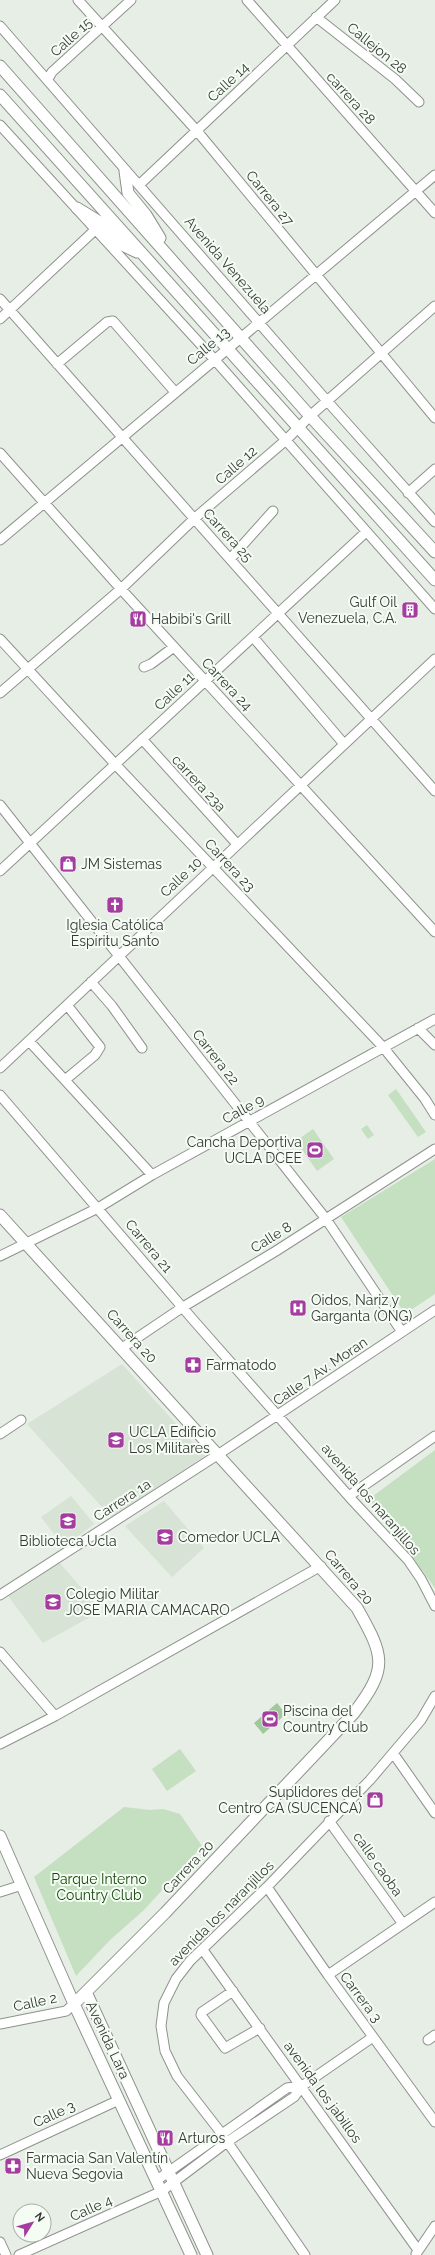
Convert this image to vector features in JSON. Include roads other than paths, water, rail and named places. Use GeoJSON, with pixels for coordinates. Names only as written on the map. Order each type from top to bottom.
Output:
{"type":"FeatureCollection","features":[{"type":"Feature","properties":{"kind":"street","name":"Carrera 27"},"geometry":{"type":"LineString","coordinates":[[78,0],[197,131],[315,276],[435,418]]}},
{"type":"Feature","properties":{"kind":"street","name":"Calle 15"},"geometry":{"type":"LineString","coordinates":[[48,79],[52,72],[131,0]]}},
{"type":"Feature","properties":{"kind":"street","name":"carrera 28"},"geometry":{"type":"LineString","coordinates":[[247,0],[286,46],[435,213]]}},
{"type":"Feature","properties":{"kind":"street","name":"Calle 14"},"geometry":{"type":"LineString","coordinates":[[139,185],[335,0]]}},
{"type":"Feature","properties":{"kind":"street","name":"Callejon 28"},"geometry":{"type":"LineString","coordinates":[[316,17],[395,79],[419,102]]}},
{"type":"Feature","properties":{"kind":"street","name":"Avenida Venezuela"},"geometry":{"type":"LineString","coordinates":[[0,26],[48,79],[125,171],[139,185],[259,324],[435,522]]}},
{"type":"Feature","properties":{"kind":"street"},"geometry":{"type":"LineString","coordinates":[[0,66],[310,416],[435,552]]}},
{"type":"Feature","properties":{"kind":"street"},"geometry":{"type":"LineString","coordinates":[[0,95],[435,580]]}},
{"type":"Feature","properties":{"kind":"street"},"geometry":{"type":"LineString","coordinates":[[0,125],[214,359],[435,608]]}},
{"type":"Feature","properties":{"kind":"street"},"geometry":{"type":"LineString","coordinates":[[125,171],[128,193],[146,215],[176,264]]}},
{"type":"Feature","properties":{"kind":"street","name":"Calle 13"},"geometry":{"type":"LineString","coordinates":[[0,540],[44,501],[240,337],[259,324],[435,175]]}},
{"type":"Feature","properties":{"kind":"street"},"geometry":{"type":"LineString","coordinates":[[77,208],[103,224],[120,244],[144,256]]}},
{"type":"Feature","properties":{"kind":"street"},"geometry":{"type":"LineString","coordinates":[[0,319],[96,229]]}},
{"type":"Feature","properties":{"kind":"street","name":"Carrera 25"},"geometry":{"type":"LineString","coordinates":[[0,299],[231,558],[435,791]]}},
{"type":"Feature","properties":{"kind":"street","name":"Calle 12"},"geometry":{"type":"LineString","coordinates":[[0,693],[121,589],[195,518],[286,440],[310,416],[328,402],[435,306]]}},
{"type":"Feature","properties":{"kind":"street"},"geometry":{"type":"LineString","coordinates":[[57,364],[107,322],[114,321],[176,392]]}},
{"type":"Feature","properties":{"kind":"street","name":"Carrera 24"},"geometry":{"type":"LineString","coordinates":[[0,453],[121,589],[206,680],[435,932]]}},
{"type":"Feature","properties":{"kind":"street"},"geometry":{"type":"LineString","coordinates":[[408,493],[435,469]]}},
{"type":"Feature","properties":{"kind":"street"},"geometry":{"type":"LineString","coordinates":[[231,558],[273,511]]}},
{"type":"Feature","properties":{"kind":"street","name":"Calle 11"},"geometry":{"type":"LineString","coordinates":[[0,870],[29,842],[116,765],[366,532]]}},
{"type":"Feature","properties":{"kind":"street"},"geometry":{"type":"LineString","coordinates":[[253,637],[344,744]]}},
{"type":"Feature","properties":{"kind":"street","name":"Carrera 23"},"geometry":{"type":"LineString","coordinates":[[0,639],[116,765],[383,1047],[425,1099],[435,1115]]}},
{"type":"Feature","properties":{"kind":"street"},"geometry":{"type":"LineString","coordinates":[[144,666],[152,664],[174,646]]}},
{"type":"Feature","properties":{"kind":"street","name":"Calle 10"},"geometry":{"type":"LineString","coordinates":[[0,1068],[300,784],[372,719],[435,659]]}},
{"type":"Feature","properties":{"kind":"street","name":"carrera 23a"},"geometry":{"type":"LineString","coordinates":[[142,740],[237,844]]}},
{"type":"Feature","properties":{"kind":"street","name":"Carrera 22"},"geometry":{"type":"LineString","coordinates":[[0,805],[326,1219],[402,1332]]}},
{"type":"Feature","properties":{"kind":"street"},"geometry":{"type":"LineString","coordinates":[[91,982],[142,1048]]}},
{"type":"Feature","properties":{"kind":"street"},"geometry":{"type":"LineString","coordinates":[[65,1080],[95,1055],[100,1047],[67,1005]]}},
{"type":"Feature","properties":{"kind":"street","name":"Calle 9"},"geometry":{"type":"LineString","coordinates":[[0,1256],[98,1208],[152,1175],[248,1121],[435,1019]]}},
{"type":"Feature","properties":{"kind":"street"},"geometry":{"type":"LineString","coordinates":[[418,1028],[435,1045]]}},
{"type":"Feature","properties":{"kind":"street"},"geometry":{"type":"LineString","coordinates":[[29,1040],[152,1175]]}},
{"type":"Feature","properties":{"kind":"street","name":"Carrera 21"},"geometry":{"type":"LineString","coordinates":[[0,1095],[182,1307],[278,1415]]}},
{"type":"Feature","properties":{"kind":"street","name":"Calle 8"},"geometry":{"type":"LineString","coordinates":[[122,1348],[182,1307],[326,1219],[435,1149]]}},
{"type":"Feature","properties":{"kind":"street","name":"Carrera 20"},"geometry":{"type":"LineString","coordinates":[[0,1215],[321,1566],[357,1608],[373,1636],[380,1661],[372,1689],[354,1712],[176,1902],[74,2004]]}},
{"type":"Feature","properties":{"kind":"street","name":"Calle 7 Av. Moran"},"geometry":{"type":"LineString","coordinates":[[219,1454],[435,1310]]}},
{"type":"Feature","properties":{"kind":"street","name":"avenida los naranjillos"},"geometry":{"type":"LineString","coordinates":[[278,1415],[349,1496],[408,1560],[422,1579],[435,1606]]}},
{"type":"Feature","properties":{"kind":"street"},"geometry":{"type":"LineString","coordinates":[[0,1434],[21,1420]]}},
{"type":"Feature","properties":{"kind":"street"},"geometry":{"type":"LineString","coordinates":[[349,1496],[435,1436]]}},
{"type":"Feature","properties":{"kind":"street","name":"Carrera 1a"},"geometry":{"type":"LineString","coordinates":[[0,1595],[219,1454]]}},
{"type":"Feature","properties":{"kind":"street"},"geometry":{"type":"LineString","coordinates":[[0,1744],[55,1716],[321,1566]]}},
{"type":"Feature","properties":{"kind":"street"},"geometry":{"type":"LineString","coordinates":[[0,1652],[55,1716]]}},
{"type":"Feature","properties":{"kind":"street","name":"avenida los naranjillos"},"geometry":{"type":"LineString","coordinates":[[305,2255],[222,2134],[177,2076],[165,2051],[161,2026],[164,2003],[176,1979],[190,1961],[268,1887],[393,1753],[421,1720],[435,1696]]}},
{"type":"Feature","properties":{"kind":"street"},"geometry":{"type":"LineString","coordinates":[[393,1753],[435,1812]]}},
{"type":"Feature","properties":{"kind":"street","name":"calle caoba"},"geometry":{"type":"LineString","coordinates":[[330,1821],[403,1924]]}},
{"type":"Feature","properties":{"kind":"street","name":"Avenida Lara"},"geometry":{"type":"LineString","coordinates":[[0,1836],[74,2004],[157,2180],[157,2193],[191,2255]]}},
{"type":"Feature","properties":{"kind":"street"},"geometry":{"type":"LineString","coordinates":[[0,1892],[22,1885]]}},
{"type":"Feature","properties":{"kind":"street","name":"Carrera 3"},"geometry":{"type":"LineString","coordinates":[[268,1887],[328,1975],[435,2122]]}},
{"type":"Feature","properties":{"kind":"street"},"geometry":{"type":"LineString","coordinates":[[328,1975],[435,1902]]}},
{"type":"Feature","properties":{"kind":"street","name":"avenida los jabillos"},"geometry":{"type":"LineString","coordinates":[[203,1950],[302,2086],[416,2253]]}},
{"type":"Feature","properties":{"kind":"street"},"geometry":{"type":"LineString","coordinates":[[233,1991],[202,2012],[203,2018],[225,2048],[260,2028]]}},
{"type":"Feature","properties":{"kind":"street","name":"Avenida Lara"},"geometry":{"type":"LineString","coordinates":[[86,1992],[207,2255]]}},
{"type":"Feature","properties":{"kind":"street","name":"Calle 2"},"geometry":{"type":"LineString","coordinates":[[0,2024],[66,2011],[74,2004]]}},
{"type":"Feature","properties":{"kind":"street"},"geometry":{"type":"LineString","coordinates":[[157,2180],[287,2088],[302,2086],[373,2037]]}},
{"type":"Feature","properties":{"kind":"street","name":"Calle 4"},"geometry":{"type":"LineString","coordinates":[[19,2255],[157,2193],[227,2142],[294,2097],[302,2086]]}},
{"type":"Feature","properties":{"kind":"street","name":"Calle 3"},"geometry":{"type":"LineString","coordinates":[[0,2155],[119,2100]]}},
{"type":"Feature","properties":{"kind":"street"},"geometry":{"type":"LineString","coordinates":[[416,2253],[435,2226]]}},
{"type":"Feature","properties":{"kind":"street"},"geometry":{"type":"LineString","coordinates":[[0,2242],[6,2255]]}},
{"type":"Feature","properties":{"kind":"place","name":"Gulf Oil Venezuela, C.A."},"geometry":{"type":"Point","coordinates":[410,610]}},
{"type":"Feature","properties":{"kind":"place","name":"Habibi's Grill"},"geometry":{"type":"Point","coordinates":[138,619]}},
{"type":"Feature","properties":{"kind":"place","name":"JM Sistemas"},"geometry":{"type":"Point","coordinates":[68,864]}},
{"type":"Feature","properties":{"kind":"place","name":"Iglesia Católica Espíritu Santo"},"geometry":{"type":"Point","coordinates":[115,905]}},
{"type":"Feature","properties":{"kind":"place","name":"Cancha Deportiva UCLA DCEE"},"geometry":{"type":"Point","coordinates":[315,1150]}},
{"type":"Feature","properties":{"kind":"place","name":"Oidos, Nariz y Garganta (ONG)"},"geometry":{"type":"Point","coordinates":[298,1308]}},
{"type":"Feature","properties":{"kind":"place","name":"Farmatodo"},"geometry":{"type":"Point","coordinates":[193,1365]}},
{"type":"Feature","properties":{"kind":"place","name":"UCLA Edificio Los Militares"},"geometry":{"type":"Point","coordinates":[116,1440]}},
{"type":"Feature","properties":{"kind":"place","name":"Biblioteca Ucla"},"geometry":{"type":"Point","coordinates":[68,1521]}},
{"type":"Feature","properties":{"kind":"place","name":"Comedor UCLA"},"geometry":{"type":"Point","coordinates":[165,1537]}},
{"type":"Feature","properties":{"kind":"place","name":"Colegio Militar JOSE MARIA CAMACARO"},"geometry":{"type":"Point","coordinates":[53,1602]}},
{"type":"Feature","properties":{"kind":"place","name":"Piscina del Country Club"},"geometry":{"type":"Point","coordinates":[270,1719]}},
{"type":"Feature","properties":{"kind":"place","name":"Suplidores del Centro CA (SUCENCA)"},"geometry":{"type":"Point","coordinates":[375,1800]}},
{"type":"Feature","properties":{"kind":"place","name":"Arturos"},"geometry":{"type":"Point","coordinates":[165,2138]}},
{"type":"Feature","properties":{"kind":"place","name":"Farmacia San Valentín Nueva Segovia"},"geometry":{"type":"Point","coordinates":[13,2166]}},
{"type":"Feature","properties":{"kind":"park label","name":"Parque Interno Country Club"},"geometry":{"type":"Point","coordinates":[99,1888]}}]}
